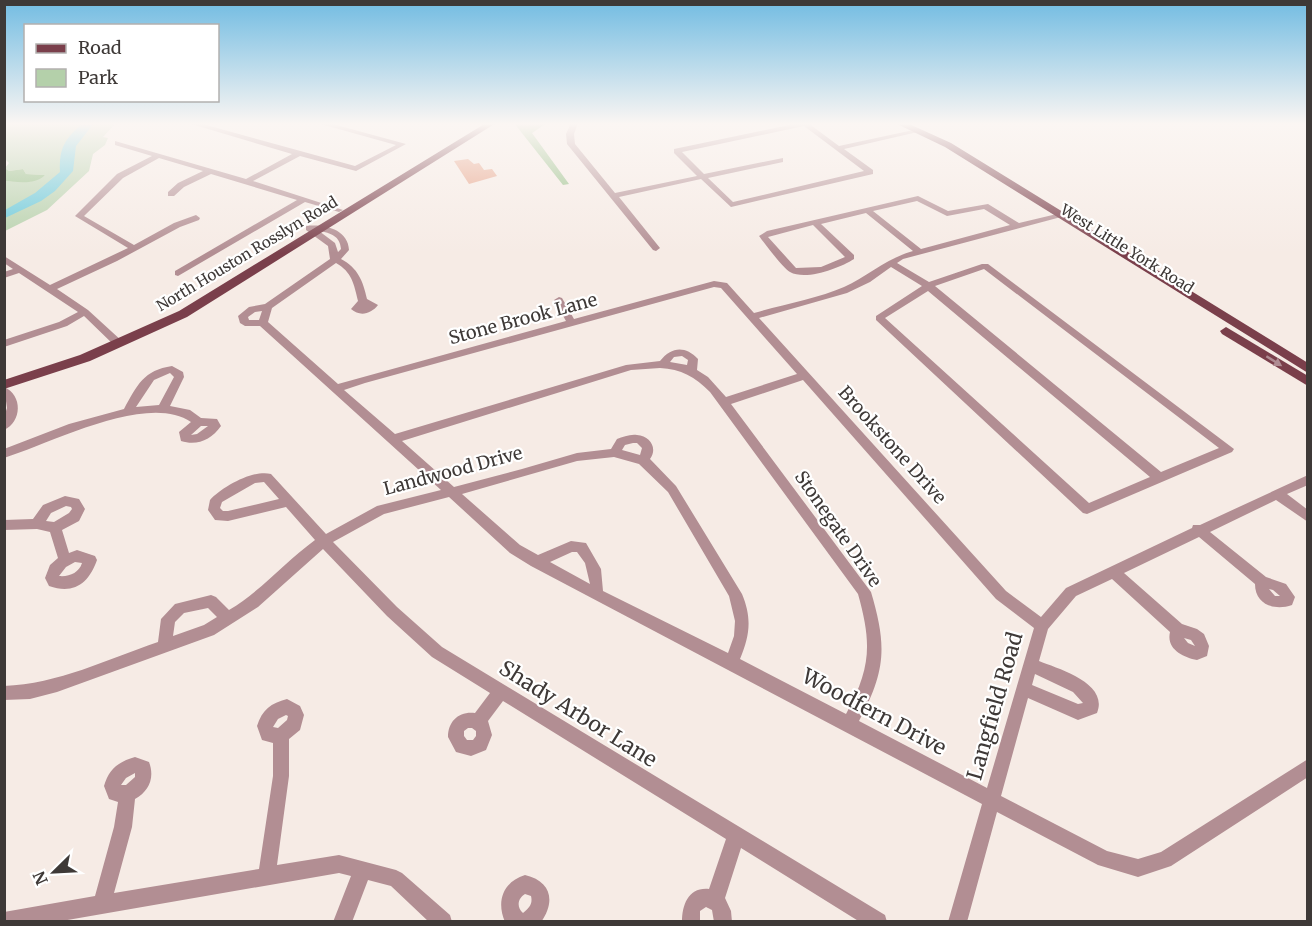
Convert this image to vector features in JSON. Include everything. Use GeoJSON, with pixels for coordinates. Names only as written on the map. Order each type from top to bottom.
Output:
{"type":"FeatureCollection","features":[{"type":"Feature","properties":{"kind":"main road","name":"North Houston Rosslyn Road"},"geometry":{"type":"LineString","coordinates":[[4,385],[58,368],[183,314],[226,283],[417,166]]}},
{"type":"Feature","properties":{"kind":"main road","name":"West Little York Road"},"geometry":{"type":"LineString","coordinates":[[969,166],[1053,216],[1259,346],[1308,382]]}},
{"type":"Feature","properties":{"kind":"main road","name":"North Houston Rosslyn Road"},"geometry":{"type":"LineString","coordinates":[[315,230],[339,210],[381,188]]}},
{"type":"Feature","properties":{"kind":"main road","name":"North Houston Rosslyn Road"},"geometry":{"type":"LineString","coordinates":[[4,376],[116,341]]}},
{"type":"Feature","properties":{"kind":"main road","name":"West Little York Road"},"geometry":{"type":"LineString","coordinates":[[1259,346],[1308,369]]}},
{"type":"Feature","properties":{"kind":"street"},"geometry":{"type":"LineString","coordinates":[[134,248],[79,216],[120,176],[138,166]]}},
{"type":"Feature","properties":{"kind":"street"},"geometry":{"type":"LineString","coordinates":[[194,166],[339,210]]}},
{"type":"Feature","properties":{"kind":"street"},"geometry":{"type":"LineString","coordinates":[[248,181],[275,166]]}},
{"type":"Feature","properties":{"kind":"street"},"geometry":{"type":"LineString","coordinates":[[345,166],[356,169],[361,166]]}},
{"type":"Feature","properties":{"kind":"street"},"geometry":{"type":"LineString","coordinates":[[589,166],[656,248]]}},
{"type":"Feature","properties":{"kind":"street"},"geometry":{"type":"LineString","coordinates":[[692,166],[731,205],[870,172],[862,166]]}},
{"type":"Feature","properties":{"kind":"street"},"geometry":{"type":"LineString","coordinates":[[614,196],[751,166]]}},
{"type":"Feature","properties":{"kind":"street"},"geometry":{"type":"LineString","coordinates":[[171,194],[210,171]]}},
{"type":"Feature","properties":{"kind":"street"},"geometry":{"type":"LineString","coordinates":[[815,223],[851,257],[817,270],[800,272],[793,270],[763,236],[770,233],[918,198],[947,214],[985,207],[1016,225]]}},
{"type":"Feature","properties":{"kind":"street"},"geometry":{"type":"LineString","coordinates":[[177,273],[305,199]]}},
{"type":"Feature","properties":{"kind":"street"},"geometry":{"type":"LineString","coordinates":[[867,210],[920,252]]}},
{"type":"Feature","properties":{"kind":"street"},"geometry":{"type":"LineString","coordinates":[[753,316],[844,291],[900,257],[1053,216]]}},
{"type":"Feature","properties":{"kind":"street"},"geometry":{"type":"LineString","coordinates":[[50,289],[177,225],[196,218]]}},
{"type":"Feature","properties":{"kind":"street"},"geometry":{"type":"LineString","coordinates":[[315,230],[332,245],[335,260]]}},
{"type":"Feature","properties":{"kind":"street"},"geometry":{"type":"LineString","coordinates":[[315,230],[335,232],[344,238],[345,250],[335,260]]}},
{"type":"Feature","properties":{"kind":"street"},"geometry":{"type":"LineString","coordinates":[[4,259],[85,312],[116,341]]}},
{"type":"Feature","properties":{"kind":"street"},"geometry":{"type":"LineString","coordinates":[[335,260],[351,267],[355,273],[363,302]]}},
{"type":"Feature","properties":{"kind":"street","name":"Woodfern Drive"},"geometry":{"type":"LineString","coordinates":[[335,260],[268,307],[252,309],[243,316],[245,322],[263,322],[515,549],[596,594],[731,662],[1104,859],[1138,868],[1165,860],[1308,767]]}},
{"type":"Feature","properties":{"kind":"street"},"geometry":{"type":"LineString","coordinates":[[887,266],[916,285],[926,286],[1160,478]]}},
{"type":"Feature","properties":{"kind":"street"},"geometry":{"type":"LineString","coordinates":[[985,266],[1228,448],[1087,509],[879,318],[926,286],[985,266]]}},
{"type":"Feature","properties":{"kind":"street"},"geometry":{"type":"LineString","coordinates":[[4,275],[20,269]]}},
{"type":"Feature","properties":{"kind":"street","name":"Brookstone Drive"},"geometry":{"type":"LineString","coordinates":[[719,285],[729,289],[1001,595],[1042,626]]}},
{"type":"Feature","properties":{"kind":"street","name":"Stone Brook Lane"},"geometry":{"type":"LineString","coordinates":[[336,389],[361,380],[706,286],[719,285]]}},
{"type":"Feature","properties":{"kind":"street"},"geometry":{"type":"LineString","coordinates":[[559,300],[572,323]]}},
{"type":"Feature","properties":{"kind":"street"},"geometry":{"type":"LineString","coordinates":[[263,322],[268,307]]}},
{"type":"Feature","properties":{"kind":"street"},"geometry":{"type":"LineString","coordinates":[[4,344],[63,324],[85,312]]}},
{"type":"Feature","properties":{"kind":"street","name":"Stonegate Drive"},"geometry":{"type":"LineString","coordinates":[[393,439],[630,367],[663,364],[692,371],[709,383],[724,402],[864,592],[875,626],[877,658],[864,696],[849,724]]}},
{"type":"Feature","properties":{"kind":"street"},"geometry":{"type":"LineString","coordinates":[[128,412],[150,376],[172,369],[179,374],[179,377],[163,409]]}},
{"type":"Feature","properties":{"kind":"street"},"geometry":{"type":"LineString","coordinates":[[724,402],[806,375]]}},
{"type":"Feature","properties":{"kind":"street"},"geometry":{"type":"LineString","coordinates":[[4,391],[13,400],[14,408],[4,426]]}},
{"type":"Feature","properties":{"kind":"street"},"geometry":{"type":"LineString","coordinates":[[4,454],[74,427],[128,412],[163,409],[186,413],[200,423]]}},
{"type":"Feature","properties":{"kind":"street","name":"Landwood Drive"},"geometry":{"type":"LineString","coordinates":[[614,453],[621,442],[634,438],[641,439],[648,447],[648,453],[642,460]]}},
{"type":"Feature","properties":{"kind":"street","name":"Landwood Drive"},"geometry":{"type":"LineString","coordinates":[[4,693],[30,692],[57,685],[209,630],[253,603],[304,556],[324,541],[381,510],[522,474],[577,457],[614,453],[642,460],[654,469],[672,489],[738,601],[744,622],[743,634],[731,662]]}},
{"type":"Feature","properties":{"kind":"street","name":"Shady Arbor Lane"},"geometry":{"type":"LineString","coordinates":[[289,502],[228,516],[220,516],[214,510],[214,503],[218,499],[252,479],[267,477],[324,541],[409,629],[437,652],[878,921]]}},
{"type":"Feature","properties":{"kind":"street","name":"Langfield Road"},"geometry":{"type":"LineString","coordinates":[[957,921],[1042,626],[1071,592],[1198,529],[1308,479]]}},
{"type":"Feature","properties":{"kind":"street"},"geometry":{"type":"LineString","coordinates":[[1276,493],[1308,517]]}},
{"type":"Feature","properties":{"kind":"street"},"geometry":{"type":"LineString","coordinates":[[4,525],[37,524],[55,528],[74,517],[78,508],[75,502],[65,501],[53,505],[43,513],[37,524]]}},
{"type":"Feature","properties":{"kind":"street"},"geometry":{"type":"LineString","coordinates":[[55,528],[65,560]]}},
{"type":"Feature","properties":{"kind":"street"},"geometry":{"type":"LineString","coordinates":[[1198,529],[1263,583]]}},
{"type":"Feature","properties":{"kind":"street"},"geometry":{"type":"LineString","coordinates":[[536,562],[571,546],[581,547],[596,577],[598,586],[596,594]]}},
{"type":"Feature","properties":{"kind":"street"},"geometry":{"type":"LineString","coordinates":[[1112,571],[1179,632]]}},
{"type":"Feature","properties":{"kind":"street"},"geometry":{"type":"LineString","coordinates":[[165,646],[168,619],[180,608],[211,601],[228,620]]}},
{"type":"Feature","properties":{"kind":"street"},"geometry":{"type":"LineString","coordinates":[[1024,689],[1078,712],[1091,708],[1090,696],[1082,688],[1030,665]]}},
{"type":"Feature","properties":{"kind":"street"},"geometry":{"type":"LineString","coordinates":[[478,721],[501,691]]}},
{"type":"Feature","properties":{"kind":"street"},"geometry":{"type":"LineString","coordinates":[[267,875],[281,776],[281,736]]}},
{"type":"Feature","properties":{"kind":"street"},"geometry":{"type":"LineString","coordinates":[[102,903],[123,827],[128,794]]}},
{"type":"Feature","properties":{"kind":"street"},"geometry":{"type":"LineString","coordinates":[[715,900],[736,836]]}},
{"type":"Feature","properties":{"kind":"street"},"geometry":{"type":"LineString","coordinates":[[4,921],[339,864],[363,868],[396,879],[443,921]]}},
{"type":"Feature","properties":{"kind":"street"},"geometry":{"type":"LineString","coordinates":[[342,921],[363,868]]}},
{"type":"Feature","properties":{"kind":"street"},"geometry":{"type":"LineString","coordinates":[[692,921],[691,912],[696,902],[705,897],[715,900],[723,910],[723,921]]}},
{"type":"Feature","properties":{"kind":"green space"},"geometry":{"type":"Polygon","coordinates":[[[90,166],[89,171],[47,210],[5,231],[5,181],[29,182],[45,175],[26,174],[23,169],[9,171],[5,168],[90,166]]]}},
{"type":"Feature","properties":{"kind":"green space"},"geometry":{"type":"Polygon","coordinates":[[[548,166],[556,166],[569,184],[563,185],[548,166]]]}},
{"type":"Feature","properties":{"kind":"green space"},"geometry":{"type":"Polygon","coordinates":[[[5,168],[9,171],[23,169],[26,174],[45,175],[32,182],[5,181],[5,168]]]}},
{"type":"Feature","properties":{"kind":"water"},"geometry":{"type":"Polygon","coordinates":[[[60,166],[74,166],[73,171],[55,191],[41,201],[5,218],[5,210],[35,193],[60,172],[60,166]]]}},
{"type":"Feature","properties":{"kind":"building"},"geometry":{"type":"Polygon","coordinates":[[[457,166],[481,166],[484,170],[492,169],[497,176],[469,184],[457,166]]]}}]}
